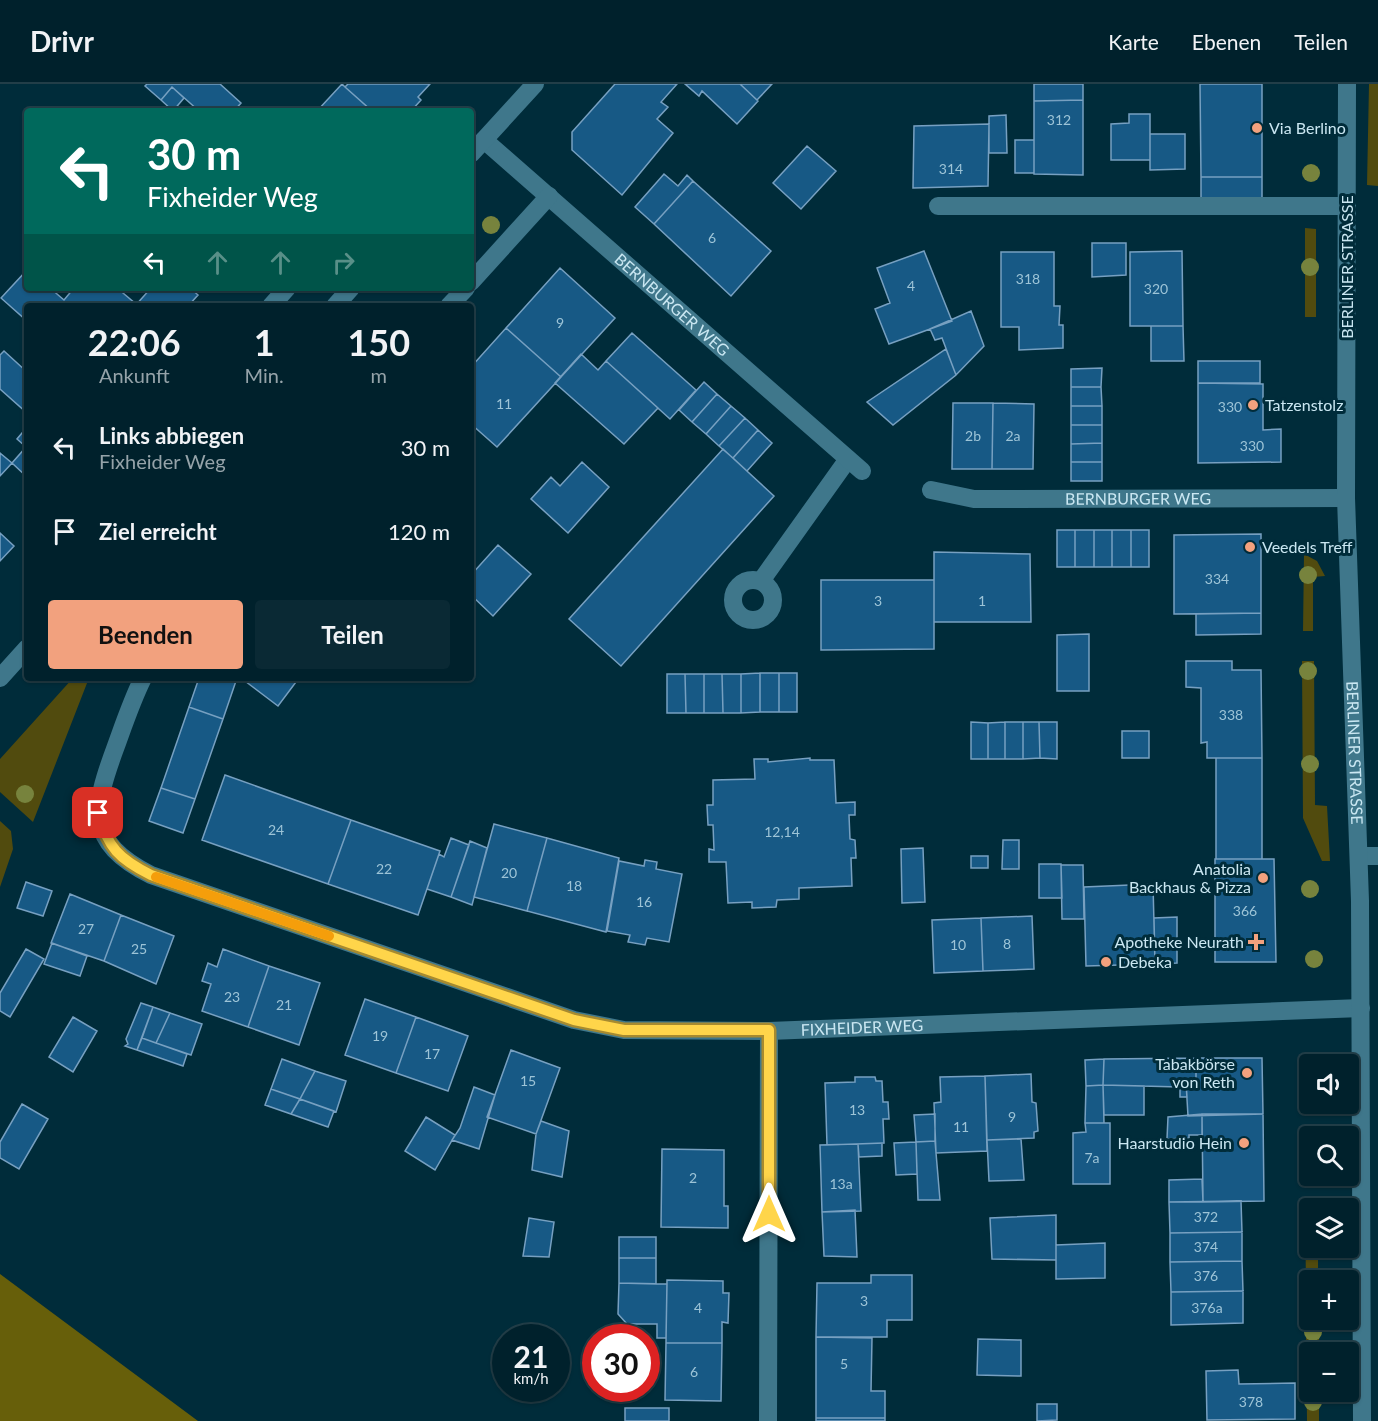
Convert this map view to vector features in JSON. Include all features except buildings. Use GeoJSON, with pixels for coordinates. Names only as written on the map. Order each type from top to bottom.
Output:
{"type":"FeatureCollection","features":[{"type":"Feature","properties":{"kind":"street"},"geometry":{"type":"LineString","coordinates":[[474,151],[535,84]]}},
{"type":"Feature","properties":{"kind":"street","name":"BERLINER STRASSE"},"geometry":{"type":"LineString","coordinates":[[1347,84],[1346,498],[1359,856],[1362,1421]]}},
{"type":"Feature","properties":{"kind":"street","name":"BERNBURGER WEG"},"geometry":{"type":"LineString","coordinates":[[484,140],[855,465],[761,581]]}},
{"type":"Feature","properties":{"kind":"street"},"geometry":{"type":"LineString","coordinates":[[474,279],[549,196]]}},
{"type":"Feature","properties":{"kind":"street"},"geometry":{"type":"LineString","coordinates":[[938,206],[1347,206]]}},
{"type":"Feature","properties":{"kind":"street"},"geometry":{"type":"LineString","coordinates":[[274,303],[284,291]]}},
{"type":"Feature","properties":{"kind":"street"},"geometry":{"type":"LineString","coordinates":[[338,303],[348,291]]}},
{"type":"Feature","properties":{"kind":"street"},"geometry":{"type":"LineString","coordinates":[[452,303],[463,291]]}},
{"type":"Feature","properties":{"kind":"street","name":"BERNBURGER WEG"},"geometry":{"type":"LineString","coordinates":[[931,490],[974,499],[1346,498]]}},
{"type":"Feature","properties":{"kind":"street"},"geometry":{"type":"LineString","coordinates":[[0,678],[24,651]]}},
{"type":"Feature","properties":{"kind":"street","name":"FIXHEIDER WEG"},"geometry":{"type":"LineString","coordinates":[[141,681],[101,785],[98,813],[105,839],[125,862],[151,875],[574,1020],[624,1030],[769,1030],[1361,1008]]}},
{"type":"Feature","properties":{"kind":"street"},"geometry":{"type":"LineString","coordinates":[[1359,856],[1378,856]]}},
{"type":"Feature","properties":{"kind":"street"},"geometry":{"type":"LineString","coordinates":[[768,1421],[769,1030]]}},
{"type":"Feature","properties":{"kind":"shaded area"},"geometry":{"type":"Polygon","coordinates":[[[1369,84],[1378,84],[1378,186],[1367,185],[1369,84]]]}},
{"type":"Feature","properties":{"kind":"shaded area"},"geometry":{"type":"Polygon","coordinates":[[[1305,228],[1316,229],[1316,317],[1305,317],[1305,228]]]}},
{"type":"Feature","properties":{"kind":"shaded area"},"geometry":{"type":"Polygon","coordinates":[[[1304,554],[1317,561],[1325,576],[1313,577],[1313,631],[1303,631],[1304,554]]]}},
{"type":"Feature","properties":{"kind":"shaded area"},"geometry":{"type":"Polygon","coordinates":[[[1302,661],[1314,661],[1315,805],[1327,806],[1330,861],[1322,861],[1303,818],[1302,661]]]}},
{"type":"Feature","properties":{"kind":"shaded area"},"geometry":{"type":"Polygon","coordinates":[[[70,681],[88,681],[33,822],[0,792],[0,759],[70,681]]]}},
{"type":"Feature","properties":{"kind":"shaded area"},"geometry":{"type":"Polygon","coordinates":[[[0,821],[11,831],[13,849],[0,887],[0,821]]]}},
{"type":"Feature","properties":{"kind":"shaded area"},"geometry":{"type":"Polygon","coordinates":[[[1306,1258],[1318,1258],[1318,1270],[1306,1270],[1306,1258]]]}},
{"type":"Feature","properties":{"kind":"shaded area"},"geometry":{"type":"Polygon","coordinates":[[[0,1274],[198,1421],[0,1421],[0,1274]]]}},
{"type":"Feature","properties":{"kind":"shaded area"},"geometry":{"type":"Polygon","coordinates":[[[1306,1330],[1319,1330],[1319,1342],[1306,1342],[1306,1330]]]}},
{"type":"Feature","properties":{"kind":"shaded area"},"geometry":{"type":"Polygon","coordinates":[[[1307,1402],[1319,1402],[1319,1421],[1307,1421],[1307,1402]]]}},
{"type":"Feature","properties":{"kind":"slow traffic"},"geometry":{"type":"LineString","coordinates":[[156,877],[329,936]]}},
{"type":"Feature","properties":{"kind":"place","name":"Via Berlino"},"geometry":{"type":"Point","coordinates":[1257,128]}},
{"type":"Feature","properties":{"kind":"place","name":"Tatzenstolz"},"geometry":{"type":"Point","coordinates":[1253,405]}},
{"type":"Feature","properties":{"kind":"place","name":"Veedels Treff"},"geometry":{"type":"Point","coordinates":[1250,547]}},
{"type":"Feature","properties":{"kind":"place","name":"Anatolia Backhaus & Pizza"},"geometry":{"type":"Point","coordinates":[1263,878]}},
{"type":"Feature","properties":{"kind":"place","name":"Apotheke Neurath"},"geometry":{"type":"Point","coordinates":[1256,942]}},
{"type":"Feature","properties":{"kind":"place","name":"Debeka"},"geometry":{"type":"Point","coordinates":[1106,962]}},
{"type":"Feature","properties":{"kind":"place","name":"Tabakbörse von Reth"},"geometry":{"type":"Point","coordinates":[1247,1073]}},
{"type":"Feature","properties":{"kind":"place","name":"Haarstudio Hein"},"geometry":{"type":"Point","coordinates":[1244,1143]}},
{"type":"Feature","properties":{"kind":"route"},"geometry":{"type":"LineString","coordinates":[[98,813],[105,839],[125,862],[151,875],[574,1020],[624,1030],[769,1030],[769,1214]]}}]}
